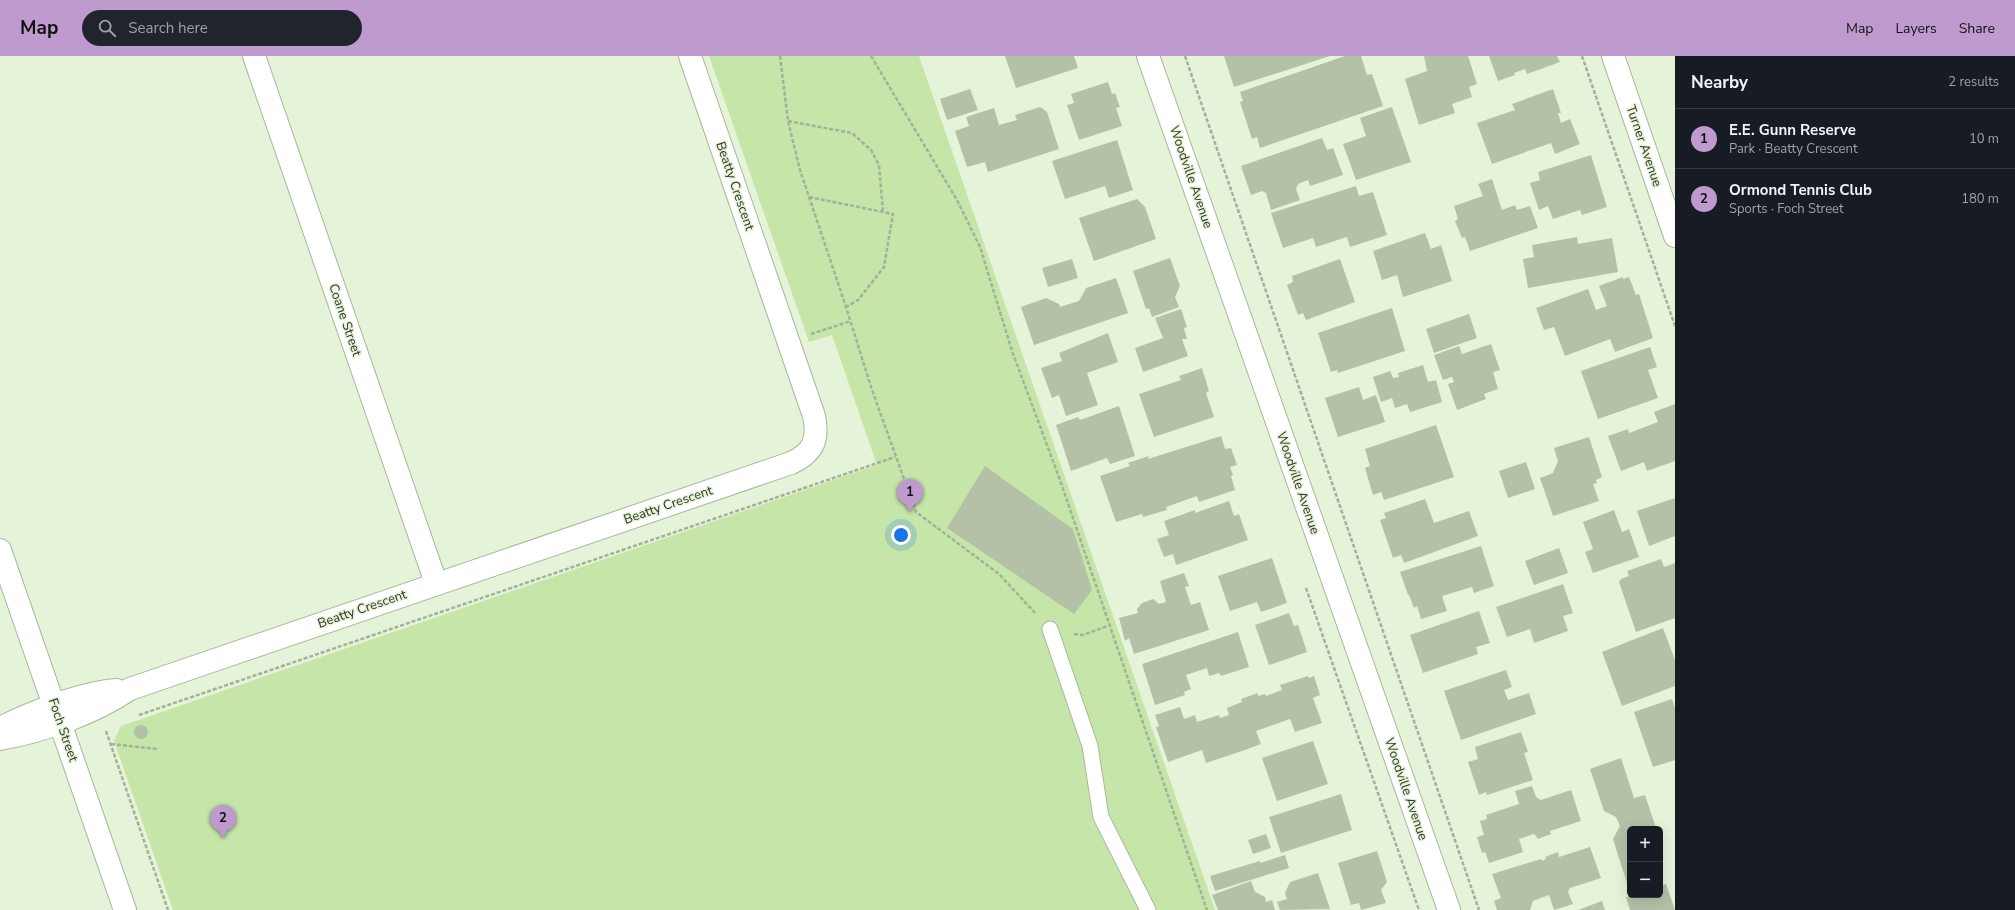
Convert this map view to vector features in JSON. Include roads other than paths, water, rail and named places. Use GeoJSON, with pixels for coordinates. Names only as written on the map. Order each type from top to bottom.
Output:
{"type":"FeatureCollection","features":[{"type":"Feature","properties":{"kind":"street","name":"Coane Street"},"geometry":{"type":"LineString","coordinates":[[254,56],[436,583]]}},
{"type":"Feature","properties":{"kind":"street","name":"Beatty Crescent"},"geometry":{"type":"LineString","coordinates":[[57,714],[104,691],[130,689],[798,460],[812,446],[816,438],[817,428],[789,341],[690,56]]}},
{"type":"Feature","properties":{"kind":"street","name":"Woodville Avenue"},"geometry":{"type":"LineString","coordinates":[[1148,56],[1449,910]]}},
{"type":"Feature","properties":{"kind":"street","name":"Turner Avenue"},"geometry":{"type":"LineString","coordinates":[[1613,56],[1675,236]]}},
{"type":"Feature","properties":{"kind":"street","name":"Foch Street"},"geometry":{"type":"LineString","coordinates":[[0,550],[125,910]]}},
{"type":"Feature","properties":{"kind":"street"},"geometry":{"type":"LineString","coordinates":[[0,728],[57,714]]}},
{"type":"Feature","properties":{"kind":"street"},"geometry":{"type":"LineString","coordinates":[[0,740],[30,732],[57,714]]}},
{"type":"Feature","properties":{"kind":"lane"},"geometry":{"type":"LineString","coordinates":[[1050,629],[1090,746],[1101,817],[1148,910]]}},
{"type":"Feature","properties":{"kind":"place","name":"E.E. Gunn Reserve"},"geometry":{"type":"Point","coordinates":[910,512]}},
{"type":"Feature","properties":{"kind":"place","name":"Ormond Tennis Club"},"geometry":{"type":"Point","coordinates":[223,838]}}]}
